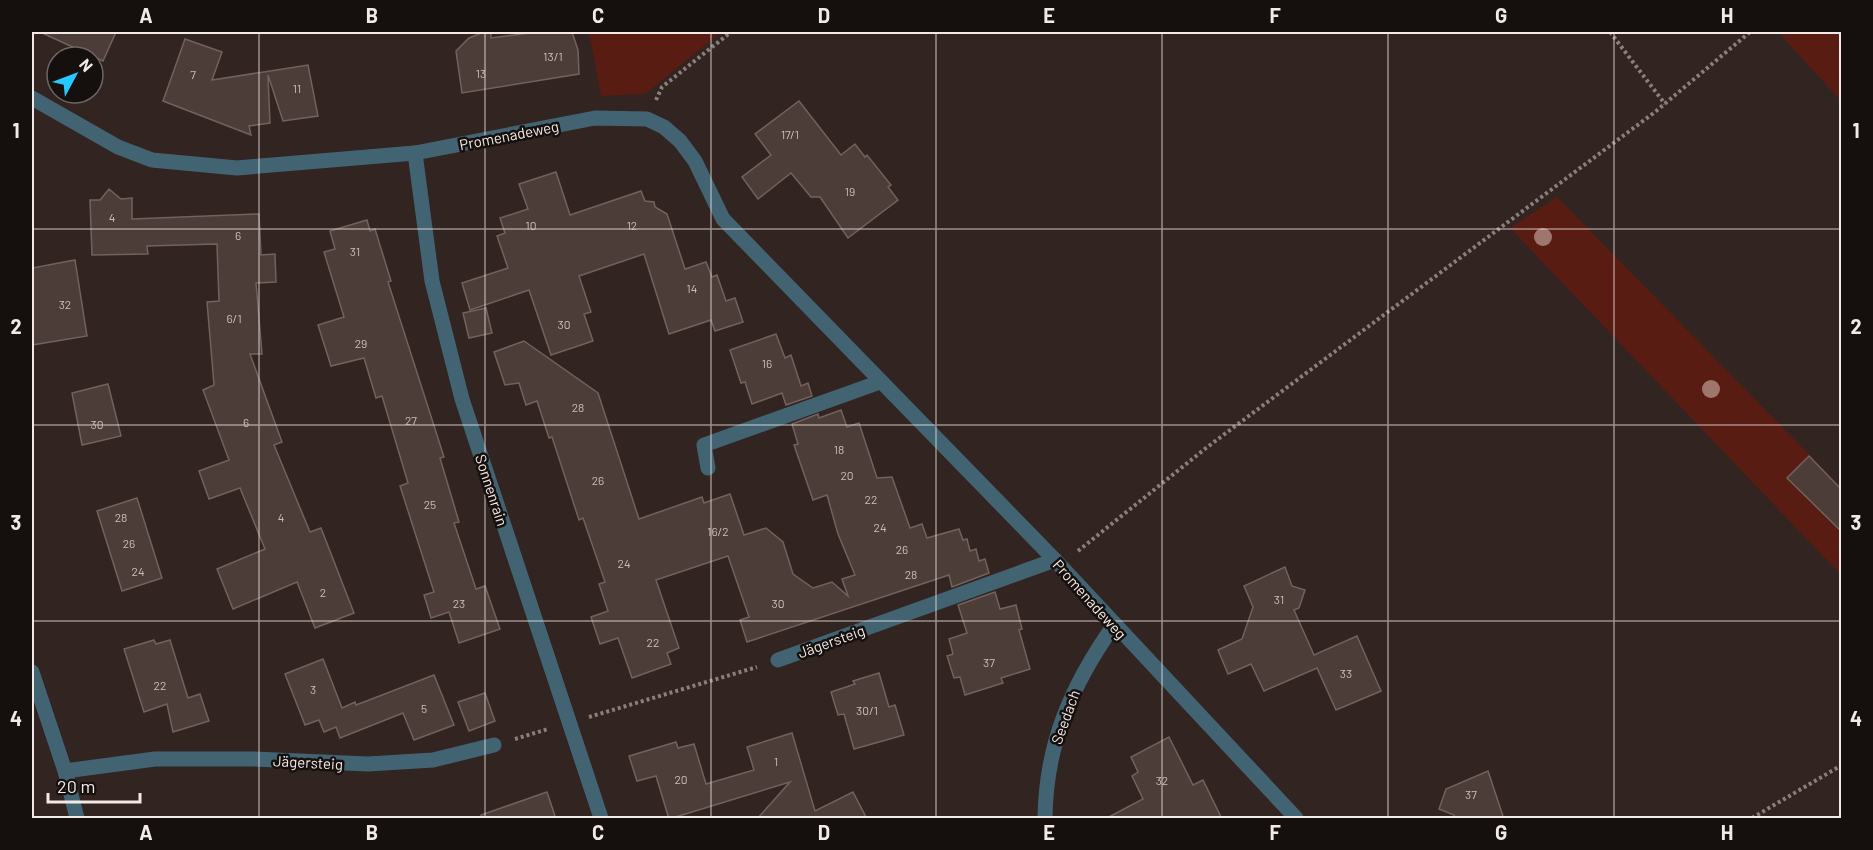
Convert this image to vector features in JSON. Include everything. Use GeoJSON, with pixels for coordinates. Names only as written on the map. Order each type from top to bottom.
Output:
{"type":"FeatureCollection","features":[{"type":"Feature","properties":{"kind":"street","name":"Promenadeweg"},"geometry":{"type":"LineString","coordinates":[[32,98],[118,147],[152,160],[237,168],[414,153],[595,118],[647,119],[664,127],[680,141],[694,161],[723,219],[1055,560],[1296,819]]}},
{"type":"Feature","properties":{"kind":"street","name":"Sonnenrain"},"geometry":{"type":"LineString","coordinates":[[414,153],[432,280],[462,399],[602,819]]}},
{"type":"Feature","properties":{"kind":"street"},"geometry":{"type":"LineString","coordinates":[[708,468],[704,446],[880,382]]}},
{"type":"Feature","properties":{"kind":"street","name":"Jägersteig"},"geometry":{"type":"LineString","coordinates":[[778,660],[1055,560]]}},
{"type":"Feature","properties":{"kind":"street","name":"Seedach"},"geometry":{"type":"LineString","coordinates":[[1045,819],[1052,754],[1071,695],[1114,625]]}},
{"type":"Feature","properties":{"kind":"street"},"geometry":{"type":"LineString","coordinates":[[32,672],[77,819]]}},
{"type":"Feature","properties":{"kind":"street","name":"Jägersteig"},"geometry":{"type":"LineString","coordinates":[[64,771],[155,759],[254,759],[368,765],[433,760],[494,745]]}},
{"type":"Feature","properties":{"kind":"path"},"geometry":{"type":"LineString","coordinates":[[647,119],[662,87],[731,32]]}},
{"type":"Feature","properties":{"kind":"path"},"geometry":{"type":"LineString","coordinates":[[1610,32],[1665,104]]}},
{"type":"Feature","properties":{"kind":"path"},"geometry":{"type":"LineString","coordinates":[[1055,560],[1078,552],[1206,448],[1665,104],[1750,32]]}},
{"type":"Feature","properties":{"kind":"path","name":"Jägersteig"},"geometry":{"type":"LineString","coordinates":[[604,713],[778,660]]}},
{"type":"Feature","properties":{"kind":"path"},"geometry":{"type":"LineString","coordinates":[[494,745],[548,729]]}},
{"type":"Feature","properties":{"kind":"path"},"geometry":{"type":"LineString","coordinates":[[1752,819],[1842,765]]}},
{"type":"Feature","properties":{"kind":"shaded area"},"geometry":{"type":"Polygon","coordinates":[[[589,32],[721,32],[645,94],[601,96],[589,32]]]}},
{"type":"Feature","properties":{"kind":"shaded area"},"geometry":{"type":"Polygon","coordinates":[[[1778,32],[1841,32],[1841,101],[1778,32]]]}},
{"type":"Feature","properties":{"kind":"shaded area"},"geometry":{"type":"Polygon","coordinates":[[[1557,197],[1841,487],[1841,575],[1510,228],[1557,197]]]}},
{"type":"Feature","properties":{"kind":"building"},"geometry":{"type":"Polygon","coordinates":[[[40,32],[116,32],[105,57],[105,45],[68,45],[40,32]]]}},
{"type":"Feature","properties":{"kind":"building"},"geometry":{"type":"Polygon","coordinates":[[[484,32],[491,32],[491,38],[538,32],[572,32],[578,50],[579,74],[462,93],[456,51],[469,38],[484,32]]]}},
{"type":"Feature","properties":{"kind":"building"},"geometry":{"type":"Polygon","coordinates":[[[185,39],[222,52],[212,80],[308,65],[318,116],[283,121],[268,75],[270,123],[249,126],[251,135],[163,101],[185,39]]]}},
{"type":"Feature","properties":{"kind":"building"},"geometry":{"type":"Polygon","coordinates":[[[799,101],[841,155],[855,144],[865,157],[867,155],[891,185],[888,187],[898,200],[848,238],[820,197],[811,197],[791,173],[758,199],[742,177],[771,155],[755,134],[799,101]]]}},
{"type":"Feature","properties":{"kind":"building"},"geometry":{"type":"Polygon","coordinates":[[[556,172],[570,215],[641,191],[645,201],[654,202],[655,207],[667,214],[685,269],[706,262],[712,277],[717,275],[726,301],[735,298],[743,322],[715,331],[711,320],[669,334],[644,254],[579,276],[591,312],[584,314],[593,341],[551,355],[529,290],[470,310],[462,283],[508,268],[497,236],[505,233],[500,218],[528,209],[519,184],[556,172]]]}},
{"type":"Feature","properties":{"kind":"building"},"geometry":{"type":"Polygon","coordinates":[[[109,189],[121,199],[132,198],[132,219],[259,214],[261,255],[275,254],[276,282],[256,283],[262,354],[250,354],[282,442],[274,445],[310,532],[321,528],[354,613],[315,628],[297,582],[233,609],[217,569],[265,549],[240,488],[209,499],[199,471],[229,460],[203,390],[214,385],[207,302],[219,301],[217,244],[147,246],[148,254],[92,255],[90,200],[100,200],[109,189]]]}},
{"type":"Feature","properties":{"kind":"building"},"geometry":{"type":"Polygon","coordinates":[[[367,220],[370,231],[375,229],[391,281],[388,282],[444,457],[440,458],[459,522],[454,523],[476,589],[485,586],[500,629],[459,643],[449,612],[431,618],[424,595],[434,592],[400,486],[408,483],[382,396],[376,398],[364,358],[331,366],[318,325],[344,317],[324,252],[335,249],[330,231],[367,220]]]}},
{"type":"Feature","properties":{"kind":"building"},"geometry":{"type":"Polygon","coordinates":[[[75,260],[87,336],[32,345],[32,268],[75,260]]]}},
{"type":"Feature","properties":{"kind":"building"},"geometry":{"type":"Polygon","coordinates":[[[486,308],[492,333],[469,338],[463,313],[486,308]]]}},
{"type":"Feature","properties":{"kind":"building"},"geometry":{"type":"Polygon","coordinates":[[[776,334],[785,358],[791,355],[801,386],[808,383],[812,396],[786,405],[782,393],[752,404],[745,382],[741,383],[730,350],[776,334]]]}},
{"type":"Feature","properties":{"kind":"building"},"geometry":{"type":"Polygon","coordinates":[[[524,341],[598,393],[639,519],[702,497],[704,503],[730,494],[744,535],[766,528],[783,542],[793,574],[813,588],[832,582],[848,596],[842,579],[855,575],[838,534],[827,495],[813,500],[794,445],[798,444],[792,424],[818,414],[819,418],[841,410],[847,427],[859,423],[877,478],[892,477],[910,528],[922,524],[927,538],[959,529],[963,540],[967,539],[970,551],[976,549],[979,561],[985,559],[989,573],[952,587],[949,575],[747,642],[740,620],[749,617],[728,556],[656,580],[679,648],[667,653],[671,664],[632,678],[618,638],[600,644],[591,617],[608,611],[599,584],[605,582],[583,518],[579,520],[552,437],[549,438],[537,401],[526,405],[519,383],[505,385],[494,352],[524,341]]]}},
{"type":"Feature","properties":{"kind":"building"},"geometry":{"type":"Polygon","coordinates":[[[108,384],[121,436],[82,445],[72,393],[108,384]]]}},
{"type":"Feature","properties":{"kind":"building"},"geometry":{"type":"Polygon","coordinates":[[[1809,456],[1842,490],[1842,532],[1787,478],[1809,456]]]}},
{"type":"Feature","properties":{"kind":"building"},"geometry":{"type":"Polygon","coordinates":[[[137,498],[162,578],[122,591],[97,511],[137,498]]]}},
{"type":"Feature","properties":{"kind":"building"},"geometry":{"type":"Polygon","coordinates":[[[1285,567],[1292,586],[1305,590],[1299,608],[1294,610],[1314,655],[1357,636],[1381,691],[1336,710],[1317,668],[1264,691],[1251,664],[1228,674],[1218,650],[1242,639],[1253,607],[1244,586],[1285,567]]]}},
{"type":"Feature","properties":{"kind":"building"},"geometry":{"type":"Polygon","coordinates":[[[995,592],[1000,609],[1016,605],[1022,629],[1019,630],[1030,669],[1001,678],[1003,683],[965,695],[960,677],[954,678],[947,656],[953,654],[949,639],[967,633],[958,605],[995,592]]]}},
{"type":"Feature","properties":{"kind":"building"},"geometry":{"type":"Polygon","coordinates":[[[154,640],[156,644],[170,640],[188,698],[200,694],[209,721],[173,732],[167,704],[144,712],[124,649],[154,640]]]}},
{"type":"Feature","properties":{"kind":"building"},"geometry":{"type":"Polygon","coordinates":[[[323,659],[342,708],[355,702],[356,705],[434,675],[454,725],[414,740],[403,713],[340,738],[336,727],[324,732],[319,720],[305,725],[285,674],[323,659]]]}},
{"type":"Feature","properties":{"kind":"building"},"geometry":{"type":"Polygon","coordinates":[[[879,673],[889,707],[895,705],[904,735],[854,749],[844,714],[838,715],[831,692],[855,684],[853,681],[879,673]]]}},
{"type":"Feature","properties":{"kind":"building"},"geometry":{"type":"Polygon","coordinates":[[[485,693],[495,721],[469,731],[458,702],[485,693]]]}},
{"type":"Feature","properties":{"kind":"building"},"geometry":{"type":"Polygon","coordinates":[[[792,733],[815,811],[853,792],[867,819],[757,819],[790,782],[669,819],[656,776],[637,781],[629,756],[676,742],[678,748],[694,744],[706,784],[754,770],[747,747],[792,733]]]}},
{"type":"Feature","properties":{"kind":"building"},"geometry":{"type":"Polygon","coordinates":[[[1169,737],[1193,785],[1203,780],[1222,819],[1105,819],[1143,799],[1132,776],[1138,772],[1131,757],[1169,737]]]}},
{"type":"Feature","properties":{"kind":"building"},"geometry":{"type":"Polygon","coordinates":[[[1488,771],[1504,819],[1456,819],[1454,815],[1439,809],[1446,789],[1488,771]]]}},
{"type":"Feature","properties":{"kind":"building"},"geometry":{"type":"Polygon","coordinates":[[[547,792],[556,819],[481,819],[481,815],[547,792]]]}}]}
